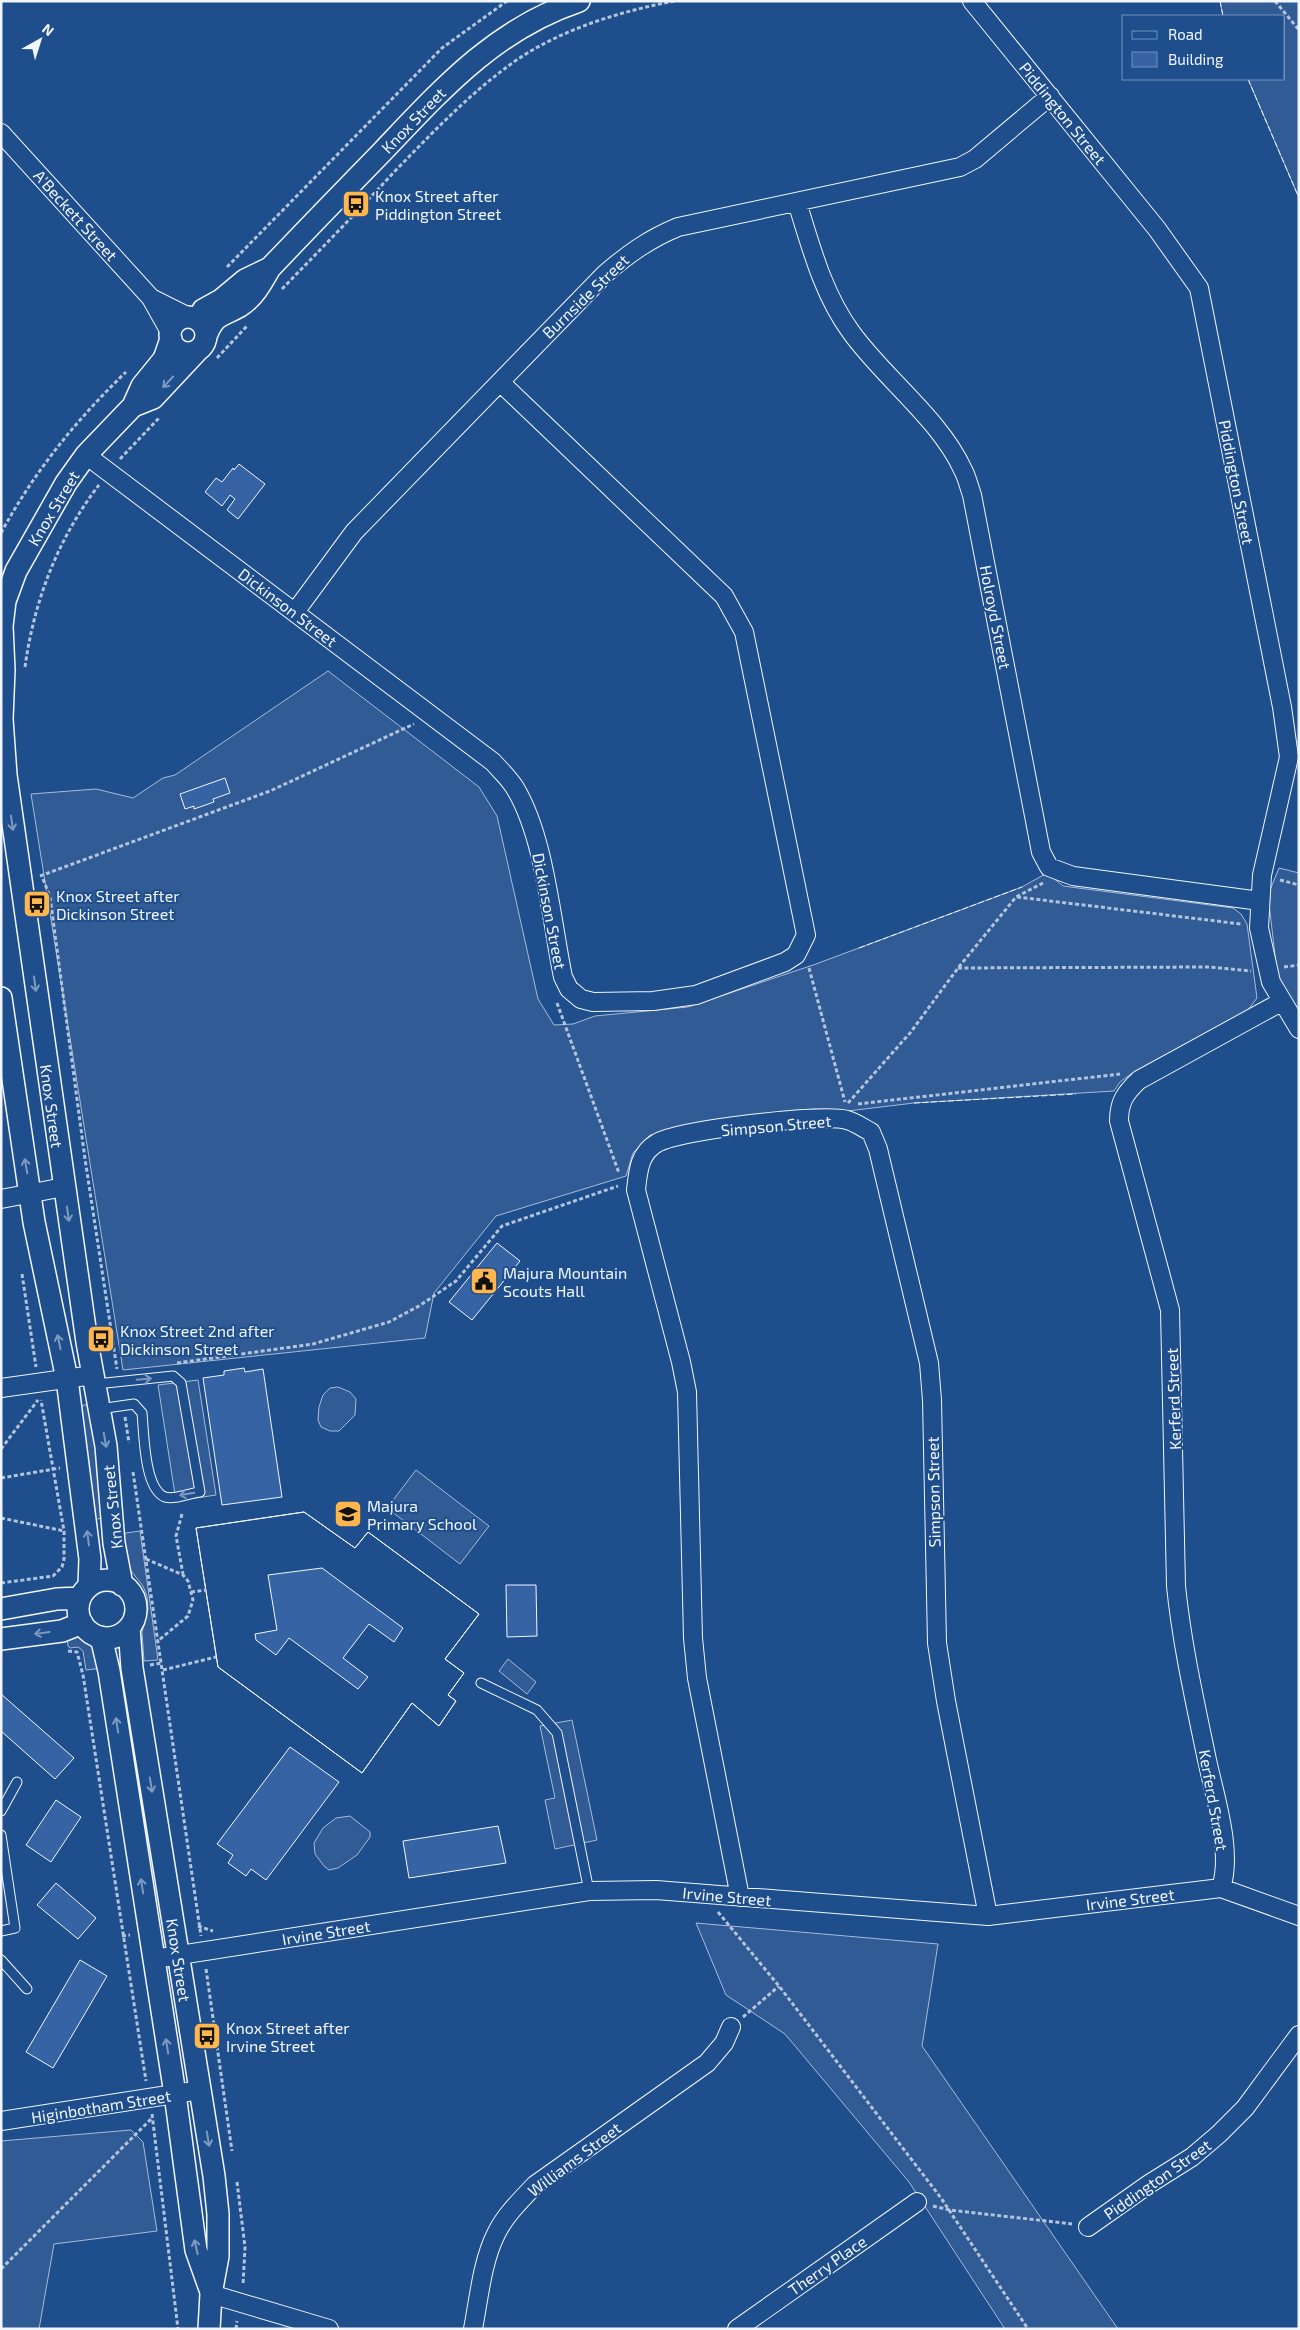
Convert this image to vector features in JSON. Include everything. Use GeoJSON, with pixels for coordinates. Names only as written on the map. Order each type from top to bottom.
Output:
{"type":"FeatureCollection","features":[{"type":"Feature","properties":{"kind":"street","name":"Knox Street"},"geometry":{"type":"LineString","coordinates":[[133,406],[153,398],[206,349],[214,319],[240,306],[257,291],[270,268],[442,89],[487,49],[551,6],[579,1]]}},
{"type":"Feature","properties":{"kind":"street","name":"Piddington Street"},"geometry":{"type":"LineString","coordinates":[[972,1],[1157,229],[1199,288],[1280,697],[1289,757],[1262,875],[1260,928],[1266,969],[1281,1002],[1299,1029]]}},
{"type":"Feature","properties":{"kind":"street","name":"Burnside Street"},"geometry":{"type":"LineString","coordinates":[[295,612],[354,532],[605,274],[629,253],[652,238],[678,227],[960,167],[975,159],[1050,96]]}},
{"type":"Feature","properties":{"kind":"street","name":"A'Beckett Street"},"geometry":{"type":"LineString","coordinates":[[1,133],[151,298],[170,335]]}},
{"type":"Feature","properties":{"kind":"street","name":"Holroyd Street"},"geometry":{"type":"LineString","coordinates":[[797,202],[826,288],[836,311],[852,334],[943,437],[963,469],[972,495],[1042,852],[1049,867],[1061,873]]}},
{"type":"Feature","properties":{"kind":"street","name":"Knox Street"},"geometry":{"type":"LineString","coordinates":[[190,317],[221,300],[245,280],[270,268]]}},
{"type":"Feature","properties":{"kind":"street","name":"A'Beckett Street"},"geometry":{"type":"LineString","coordinates":[[151,298],[190,317]]}},
{"type":"Feature","properties":{"kind":"street"},"geometry":{"type":"LineString","coordinates":[[190,317],[202,323],[206,349],[191,353],[181,351],[173,345],[170,335],[178,320],[190,317]]}},
{"type":"Feature","properties":{"kind":"street","name":"Knox Street"},"geometry":{"type":"LineString","coordinates":[[122,1585],[114,1543],[106,1446],[64,1187],[6,775],[2,719],[4,670],[1,626],[5,601],[16,571],[66,483],[86,455],[133,406],[142,386],[164,359],[170,335]]}},
{"type":"Feature","properties":{"kind":"street"},"geometry":{"type":"LineString","coordinates":[[500,382],[724,596],[744,632],[801,905],[806,935],[802,945]]}},
{"type":"Feature","properties":{"kind":"street","name":"Dickinson Street"},"geometry":{"type":"LineString","coordinates":[[86,455],[493,762],[514,786],[526,808],[541,860],[563,977],[569,989],[581,998],[593,1002],[653,1001],[696,995],[785,962],[796,955],[802,945]]}},
{"type":"Feature","properties":{"kind":"street"},"geometry":{"type":"LineString","coordinates":[[1061,873],[1260,901]]}},
{"type":"Feature","properties":{"kind":"street","name":"Knox Street"},"geometry":{"type":"LineString","coordinates":[[1,998],[32,1194],[34,1222],[67,1378],[90,1559],[84,1592]]}},
{"type":"Feature","properties":{"kind":"street","name":"Kerferd Street"},"geometry":{"type":"LineString","coordinates":[[1221,1888],[1225,1875],[1223,1838],[1181,1630],[1176,1586],[1170,1310],[1119,1121],[1119,1105],[1126,1092],[1139,1080],[1281,1002]]}},
{"type":"Feature","properties":{"kind":"street","name":"Simpson Street"},"geometry":{"type":"LineString","coordinates":[[740,1898],[697,1678],[693,1638],[687,1392],[681,1362],[629,1187],[646,1152],[657,1143],[674,1136],[750,1124],[846,1120],[871,1132],[884,1170],[928,1363],[932,1400],[937,1643],[988,1916]]}},
{"type":"Feature","properties":{"kind":"street"},"geometry":{"type":"LineString","coordinates":[[1,1199],[64,1187]]}},
{"type":"Feature","properties":{"kind":"street"},"geometry":{"type":"LineString","coordinates":[[1,1388],[67,1378],[95,1380]]}},
{"type":"Feature","properties":{"kind":"street"},"geometry":{"type":"LineString","coordinates":[[1,1609],[84,1592],[104,1580],[122,1585],[131,1594],[135,1606],[134,1619],[129,1628],[114,1637],[101,1637],[91,1633],[82,1624],[78,1609],[84,1592]]}},
{"type":"Feature","properties":{"kind":"street"},"geometry":{"type":"LineString","coordinates":[[1,1639],[62,1631],[82,1624]]}},
{"type":"Feature","properties":{"kind":"street","name":"Knox Street"},"geometry":{"type":"LineString","coordinates":[[129,1628],[132,1668],[200,2090],[218,2214],[218,2256],[211,2294],[209,2329]]}},
{"type":"Feature","properties":{"kind":"street","name":"Knox Street"},"geometry":{"type":"LineString","coordinates":[[101,1637],[109,1671],[175,2094],[196,2250],[211,2294]]}},
{"type":"Feature","properties":{"kind":"street","name":"Irvine Street"},"geometry":{"type":"LineString","coordinates":[[154,1959],[589,1891],[634,1890],[704,1894],[988,1916],[1221,1888],[1299,1916]]}},
{"type":"Feature","properties":{"kind":"street","name":"Williams Street"},"geometry":{"type":"LineString","coordinates":[[473,2329],[486,2262],[495,2234],[512,2209],[535,2185],[707,2063],[724,2043],[731,2027]]}},
{"type":"Feature","properties":{"kind":"street","name":"Piddington Street"},"geometry":{"type":"LineString","coordinates":[[1088,2227],[1149,2184],[1192,2157],[1219,2134],[1245,2108],[1299,2035]]}},
{"type":"Feature","properties":{"kind":"street","name":"Higinbotham Street"},"geometry":{"type":"LineString","coordinates":[[1,2121],[200,2090]]}},
{"type":"Feature","properties":{"kind":"street","name":"Therry Place"},"geometry":{"type":"LineString","coordinates":[[737,2329],[917,2202]]}},
{"type":"Feature","properties":{"kind":"street"},"geometry":{"type":"LineString","coordinates":[[211,2294],[329,2329]]}},
{"type":"Feature","properties":{"kind":"lane"},"geometry":{"type":"LineString","coordinates":[[95,1380],[173,1376],[181,1383],[200,1492],[167,1498],[156,1492],[150,1482],[142,1413],[134,1404],[99,1409]]}},
{"type":"Feature","properties":{"kind":"lane"},"geometry":{"type":"LineString","coordinates":[[481,1683],[537,1710],[556,1734],[589,1891]]}},
{"type":"Feature","properties":{"kind":"lane"},"geometry":{"type":"LineString","coordinates":[[1,1810],[17,1782]]}},
{"type":"Feature","properties":{"kind":"lane"},"geometry":{"type":"LineString","coordinates":[[1,1835],[14,1928],[1,1931]]}},
{"type":"Feature","properties":{"kind":"lane"},"geometry":{"type":"LineString","coordinates":[[1,1960],[27,1989]]}},
{"type":"Feature","properties":{"kind":"path"},"geometry":{"type":"LineString","coordinates":[[222,272],[442,48],[507,1]]}},
{"type":"Feature","properties":{"kind":"path"},"geometry":{"type":"LineString","coordinates":[[276,296],[460,104],[519,59],[563,34],[600,20],[638,8],[674,1]]}},
{"type":"Feature","properties":{"kind":"path"},"geometry":{"type":"LineString","coordinates":[[1275,1],[1299,30]]}},
{"type":"Feature","properties":{"kind":"path"},"geometry":{"type":"LineString","coordinates":[[206,349],[249,324]]}},
{"type":"Feature","properties":{"kind":"path"},"geometry":{"type":"LineString","coordinates":[[1,533],[34,478],[59,444],[127,371]]}},
{"type":"Feature","properties":{"kind":"path"},"geometry":{"type":"LineString","coordinates":[[25,673],[28,651],[44,583],[70,529],[109,472],[160,417]]}},
{"type":"Feature","properties":{"kind":"path"},"geometry":{"type":"LineString","coordinates":[[37,878],[42,874],[270,791],[355,753],[431,715]]}},
{"type":"Feature","properties":{"kind":"path"},"geometry":{"type":"LineString","coordinates":[[846,1106],[910,1034],[958,968],[1016,897],[1061,873]]}},
{"type":"Feature","properties":{"kind":"path"},"geometry":{"type":"LineString","coordinates":[[42,874],[50,897],[85,1159],[118,1372],[95,1380]]}},
{"type":"Feature","properties":{"kind":"path"},"geometry":{"type":"LineString","coordinates":[[1016,897],[1241,924],[1242,932]]}},
{"type":"Feature","properties":{"kind":"path"},"geometry":{"type":"LineString","coordinates":[[802,945],[846,1106]]}},
{"type":"Feature","properties":{"kind":"path"},"geometry":{"type":"LineString","coordinates":[[958,968],[1209,967],[1250,971],[1249,964]]}},
{"type":"Feature","properties":{"kind":"path"},"geometry":{"type":"LineString","coordinates":[[569,989],[556,1000],[629,1187]]}},
{"type":"Feature","properties":{"kind":"path"},"geometry":{"type":"LineString","coordinates":[[836,1106],[1125,1073],[1139,1080]]}},
{"type":"Feature","properties":{"kind":"path"},"geometry":{"type":"LineString","coordinates":[[622,1170],[629,1187]]}},
{"type":"Feature","properties":{"kind":"path"},"geometry":{"type":"LineString","coordinates":[[176,1364],[313,1344],[389,1322],[419,1306],[456,1281],[502,1226],[629,1187]]}},
{"type":"Feature","properties":{"kind":"path"},"geometry":{"type":"LineString","coordinates":[[1,1448],[40,1398]]}},
{"type":"Feature","properties":{"kind":"path"},"geometry":{"type":"LineString","coordinates":[[123,1406],[130,1449]]}},
{"type":"Feature","properties":{"kind":"path"},"geometry":{"type":"LineString","coordinates":[[132,1467],[233,2159]]}},
{"type":"Feature","properties":{"kind":"path"},"geometry":{"type":"LineString","coordinates":[[1,1478],[52,1469]]}},
{"type":"Feature","properties":{"kind":"path"},"geometry":{"type":"LineString","coordinates":[[182,1514],[176,1536],[183,1575]]}},
{"type":"Feature","properties":{"kind":"path"},"geometry":{"type":"LineString","coordinates":[[1,1518],[64,1530],[64,1559],[62,1567],[53,1576],[1,1583]]}},
{"type":"Feature","properties":{"kind":"path"},"geometry":{"type":"LineString","coordinates":[[146,1559],[183,1575],[188,1581],[193,1600],[188,1616],[158,1640]]}},
{"type":"Feature","properties":{"kind":"path"},"geometry":{"type":"LineString","coordinates":[[191,1592],[206,1590]]}},
{"type":"Feature","properties":{"kind":"path"},"geometry":{"type":"LineString","coordinates":[[64,1650],[77,1652],[83,1675],[125,1955],[150,2099],[178,2329]]}},
{"type":"Feature","properties":{"kind":"path"},"geometry":{"type":"LineString","coordinates":[[163,1670],[216,1657]]}},
{"type":"Feature","properties":{"kind":"path"},"geometry":{"type":"LineString","coordinates":[[704,1894],[779,1986],[950,2210],[1028,2329]]}},
{"type":"Feature","properties":{"kind":"path"},"geometry":{"type":"LineString","coordinates":[[731,2027],[779,1986]]}},
{"type":"Feature","properties":{"kind":"path"},"geometry":{"type":"LineString","coordinates":[[1,2270],[152,2119]]}},
{"type":"Feature","properties":{"kind":"path"},"geometry":{"type":"LineString","coordinates":[[236,2179],[245,2247],[244,2282],[239,2302],[236,2329]]}},
{"type":"Feature","properties":{"kind":"path"},"geometry":{"type":"LineString","coordinates":[[917,2202],[950,2210],[1060,2221],[1088,2227]]}},
{"type":"Feature","properties":{"kind":"shaded area"},"geometry":{"type":"Polygon","coordinates":[[[1220,1],[1299,1],[1299,198],[1248,80],[1285,80],[1285,15],[1223,15],[1220,1]]]}},
{"type":"Feature","properties":{"kind":"shaded area"},"geometry":{"type":"Polygon","coordinates":[[[328,671],[479,787],[497,816],[538,999],[554,1025],[573,1024],[595,1016],[688,1007],[816,964],[1022,887],[1047,873],[1063,886],[1233,908],[1241,914],[1247,924],[1257,998],[1248,1010],[1135,1071],[1120,1082],[1114,1091],[914,1103],[650,1135],[633,1153],[626,1176],[496,1216],[434,1293],[425,1338],[123,1370],[31,794],[96,789],[133,798],[163,778],[175,775],[328,671]]]}},
{"type":"Feature","properties":{"kind":"shaded area"},"geometry":{"type":"Polygon","coordinates":[[[1279,868],[1299,873],[1299,1016],[1278,981],[1268,895],[1279,868]]]}},
{"type":"Feature","properties":{"kind":"shaded area"},"geometry":{"type":"Polygon","coordinates":[[[198,1380],[216,1495],[176,1501],[158,1385],[198,1380]]]}},
{"type":"Feature","properties":{"kind":"shaded area"},"geometry":{"type":"Polygon","coordinates":[[[338,1387],[350,1392],[356,1399],[355,1415],[339,1431],[330,1431],[321,1427],[318,1420],[319,1407],[323,1395],[330,1388],[338,1387]]]}},
{"type":"Feature","properties":{"kind":"shaded area"},"geometry":{"type":"Polygon","coordinates":[[[88,1404],[92,1409],[105,1517],[94,1520],[78,1407],[88,1404]]]}},
{"type":"Feature","properties":{"kind":"shaded area"},"geometry":{"type":"Polygon","coordinates":[[[416,1470],[489,1526],[460,1564],[387,1508],[416,1470]]]}},
{"type":"Feature","properties":{"kind":"shaded area"},"geometry":{"type":"Polygon","coordinates":[[[140,1531],[158,1660],[144,1661],[142,1632],[148,1609],[147,1596],[143,1586],[128,1567],[119,1534],[140,1531]]]}},
{"type":"Feature","properties":{"kind":"shaded area"},"geometry":{"type":"Polygon","coordinates":[[[73,1634],[85,1639],[93,1646],[103,1668],[86,1670],[83,1651],[78,1647],[70,1648],[68,1646],[67,1637],[73,1634]]]}},
{"type":"Feature","properties":{"kind":"shaded area"},"geometry":{"type":"Polygon","coordinates":[[[508,1659],[536,1682],[527,1694],[499,1671],[508,1659]]]}},
{"type":"Feature","properties":{"kind":"shaded area"},"geometry":{"type":"Polygon","coordinates":[[[572,1720],[597,1840],[555,1849],[545,1800],[555,1798],[540,1726],[572,1720]]]}},
{"type":"Feature","properties":{"kind":"shaded area"},"geometry":{"type":"Polygon","coordinates":[[[350,1816],[370,1832],[370,1837],[357,1855],[338,1868],[329,1870],[315,1854],[314,1843],[323,1828],[336,1818],[350,1816]]]}},
{"type":"Feature","properties":{"kind":"shaded area"},"geometry":{"type":"Polygon","coordinates":[[[696,1923],[938,1944],[922,2046],[1118,2329],[1005,2329],[909,2182],[785,2034],[726,1995],[696,1923]]]}},
{"type":"Feature","properties":{"kind":"shaded area"},"geometry":{"type":"Polygon","coordinates":[[[131,2130],[143,2142],[157,2231],[54,2244],[39,2329],[1,2329],[1,2141],[131,2130]]]}},
{"type":"Feature","properties":{"kind":"building"},"geometry":{"type":"Polygon","coordinates":[[[239,464],[265,484],[238,519],[227,510],[235,499],[230,495],[222,506],[205,492],[216,478],[222,482],[233,468],[234,470],[239,464]]]}},
{"type":"Feature","properties":{"kind":"building"},"geometry":{"type":"Polygon","coordinates":[[[225,778],[230,793],[213,799],[214,802],[194,809],[194,806],[185,809],[180,794],[225,778]]]}},
{"type":"Feature","properties":{"kind":"building","name":"Majura Mountain Scouts Hall"},"geometry":{"type":"Polygon","coordinates":[[[497,1243],[520,1261],[472,1320],[449,1302],[497,1243]]]}},
{"type":"Feature","properties":{"kind":"building"},"geometry":{"type":"Polygon","coordinates":[[[244,1368],[245,1372],[263,1369],[282,1497],[222,1505],[203,1378],[224,1375],[224,1371],[244,1368]]]}},
{"type":"Feature","properties":{"kind":"building"},"geometry":{"type":"Polygon","coordinates":[[[304,1512],[355,1548],[368,1532],[479,1614],[445,1659],[464,1673],[448,1695],[456,1701],[439,1726],[412,1703],[362,1773],[218,1667],[196,1528],[304,1512]],[[322,1568],[268,1575],[277,1630],[255,1634],[256,1640],[276,1655],[289,1638],[358,1689],[368,1677],[343,1658],[369,1624],[394,1642],[403,1628],[322,1568]]]}},
{"type":"Feature","properties":{"kind":"building"},"geometry":{"type":"Polygon","coordinates":[[[304,1512],[355,1548],[368,1532],[479,1614],[445,1659],[464,1673],[448,1695],[456,1701],[439,1726],[412,1703],[362,1773],[218,1667],[196,1528],[304,1512]]]}},
{"type":"Feature","properties":{"kind":"building"},"geometry":{"type":"Polygon","coordinates":[[[506,1585],[536,1585],[537,1636],[507,1637],[506,1585]]]}},
{"type":"Feature","properties":{"kind":"building"},"geometry":{"type":"Polygon","coordinates":[[[1,1694],[74,1758],[55,1779],[1,1731],[1,1694]]]}},
{"type":"Feature","properties":{"kind":"building"},"geometry":{"type":"Polygon","coordinates":[[[290,1747],[339,1782],[266,1880],[251,1869],[246,1876],[228,1863],[233,1855],[217,1844],[290,1747]]]}},
{"type":"Feature","properties":{"kind":"building"},"geometry":{"type":"Polygon","coordinates":[[[56,1800],[81,1817],[51,1862],[26,1845],[56,1800]]]}},
{"type":"Feature","properties":{"kind":"building"},"geometry":{"type":"Polygon","coordinates":[[[498,1826],[506,1863],[409,1878],[403,1841],[498,1826]]]}},
{"type":"Feature","properties":{"kind":"building"},"geometry":{"type":"Polygon","coordinates":[[[56,1883],[96,1918],[78,1939],[37,1905],[56,1883]]]}},
{"type":"Feature","properties":{"kind":"building"},"geometry":{"type":"Polygon","coordinates":[[[80,1960],[107,1976],[53,2068],[26,2052],[80,1960]]]}},
{"type":"Feature","properties":{"kind":"fence"},"geometry":{"type":"LineString","coordinates":[[1220,1],[1223,15]]}},
{"type":"Feature","properties":{"kind":"fence"},"geometry":{"type":"LineString","coordinates":[[1248,80],[1299,198]]}},
{"type":"Feature","properties":{"kind":"fence"},"geometry":{"type":"LineString","coordinates":[[859,948],[1022,887]]}},
{"type":"Feature","properties":{"kind":"fence"},"geometry":{"type":"LineString","coordinates":[[914,1103],[1076,1094]]}},
{"type":"Feature","properties":{"kind":"place","name":"Knox Street after Piddington Street"},"geometry":{"type":"Point","coordinates":[356,204]}},
{"type":"Feature","properties":{"kind":"place","name":"Knox Street after Dickinson Street"},"geometry":{"type":"Point","coordinates":[37,904]}},
{"type":"Feature","properties":{"kind":"place","name":"Majura Mountain Scouts Hall"},"geometry":{"type":"Point","coordinates":[484,1281]}},
{"type":"Feature","properties":{"kind":"place","name":"Knox Street 2nd after Dickinson Street"},"geometry":{"type":"Point","coordinates":[101,1339]}},
{"type":"Feature","properties":{"kind":"place","name":"Majura Primary School"},"geometry":{"type":"Point","coordinates":[348,1514]}},
{"type":"Feature","properties":{"kind":"place","name":"Knox Street after Irvine Street"},"geometry":{"type":"Point","coordinates":[207,2036]}}]}
